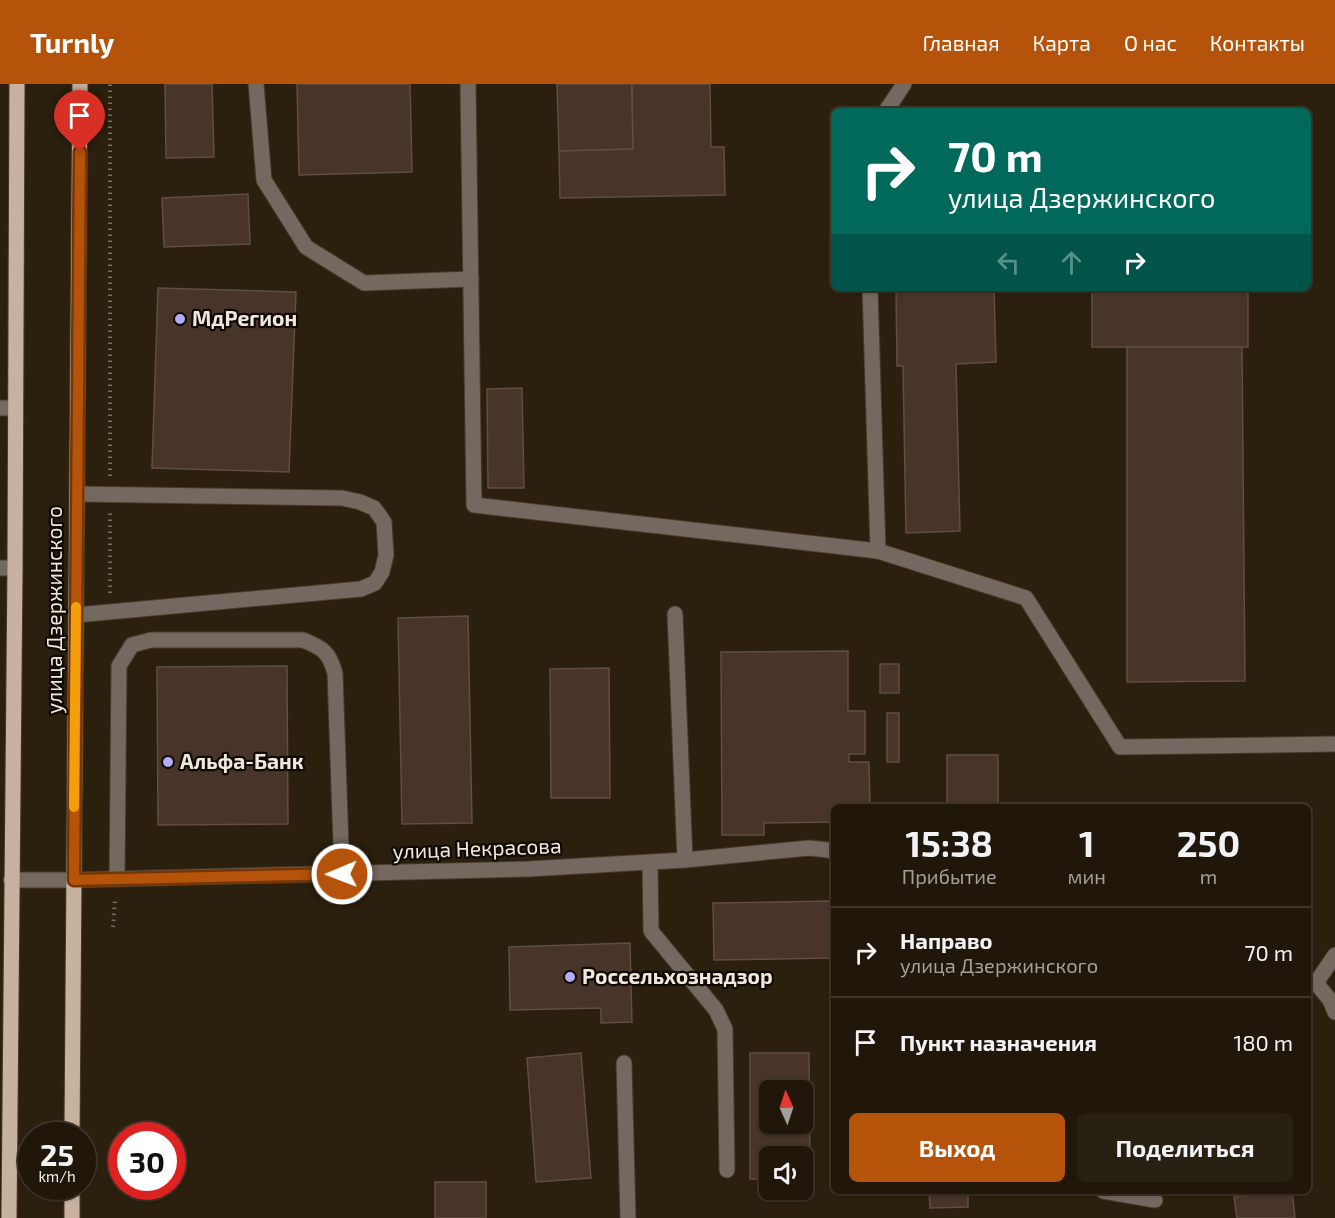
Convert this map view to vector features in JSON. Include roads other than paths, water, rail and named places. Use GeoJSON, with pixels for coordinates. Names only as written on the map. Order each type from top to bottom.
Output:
{"type":"FeatureCollection","features":[{"type":"Feature","properties":{"kind":"main road","name":"улица Дзержинского"},"geometry":{"type":"LineString","coordinates":[[9,1218],[11,880],[7,770],[8,408],[17,84]]}},
{"type":"Feature","properties":{"kind":"main road","name":"улица Дзержинского"},"geometry":{"type":"LineString","coordinates":[[72,1122],[80,84]]}},
{"type":"Feature","properties":{"kind":"main road"},"geometry":{"type":"LineString","coordinates":[[72,1200],[72,1218]]}},
{"type":"Feature","properties":{"kind":"street"},"geometry":{"type":"LineString","coordinates":[[256,84],[264,180],[306,247],[364,283],[471,279]]}},
{"type":"Feature","properties":{"kind":"street"},"geometry":{"type":"LineString","coordinates":[[468,84],[474,505],[878,551],[1026,598],[1120,747],[1335,744]]}},
{"type":"Feature","properties":{"kind":"street"},"geometry":{"type":"LineString","coordinates":[[888,108],[904,84]]}},
{"type":"Feature","properties":{"kind":"street"},"geometry":{"type":"LineString","coordinates":[[870,291],[878,551]]}},
{"type":"Feature","properties":{"kind":"street"},"geometry":{"type":"LineString","coordinates":[[76,615],[361,589],[375,583],[382,572],[386,555],[384,522],[374,508],[342,498],[77,494]]}},
{"type":"Feature","properties":{"kind":"street"},"geometry":{"type":"LineString","coordinates":[[675,614],[685,860]]}},
{"type":"Feature","properties":{"kind":"street"},"geometry":{"type":"LineString","coordinates":[[117,879],[119,666],[132,645],[151,640],[303,640],[322,647],[332,660],[335,673],[342,874]]}},
{"type":"Feature","properties":{"kind":"street","name":"улица Некрасова"},"geometry":{"type":"LineString","coordinates":[[11,880],[528,869],[685,860],[809,848],[831,851]]}},
{"type":"Feature","properties":{"kind":"street"},"geometry":{"type":"LineString","coordinates":[[650,862],[651,931],[716,1010],[725,1029],[728,1170]]}},
{"type":"Feature","properties":{"kind":"street"},"geometry":{"type":"LineString","coordinates":[[1335,955],[1312,984],[1329,1000],[1335,1012]]}},
{"type":"Feature","properties":{"kind":"street"},"geometry":{"type":"LineString","coordinates":[[624,1064],[628,1218]]}},
{"type":"Feature","properties":{"kind":"street"},"geometry":{"type":"LineString","coordinates":[[1120,1194],[1155,1200]]}},
{"type":"Feature","properties":{"kind":"place","name":"МдРегион"},"geometry":{"type":"Point","coordinates":[180,319]}},
{"type":"Feature","properties":{"kind":"place","name":"Альфа-Банк"},"geometry":{"type":"Point","coordinates":[168,762]}},
{"type":"Feature","properties":{"kind":"place","name":"Россельхознадзор"},"geometry":{"type":"Point","coordinates":[570,977]}}]}
